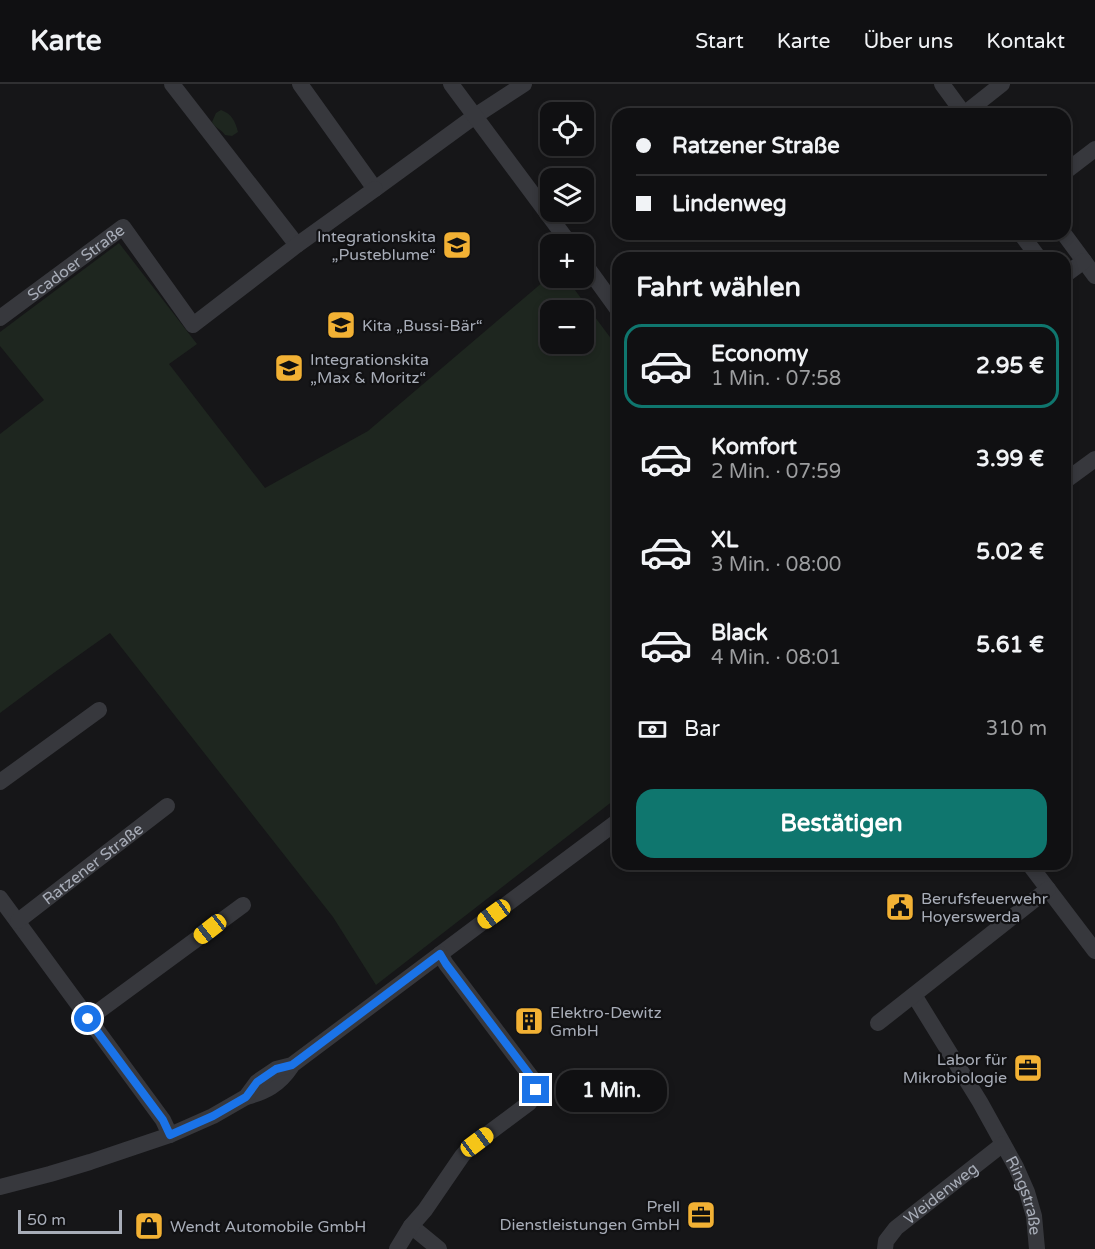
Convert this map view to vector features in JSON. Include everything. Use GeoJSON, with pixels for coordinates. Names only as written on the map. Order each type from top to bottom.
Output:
{"type":"FeatureCollection","features":[{"type":"Feature","properties":{"kind":"street"},"geometry":{"type":"LineString","coordinates":[[172,84],[297,245]]}},
{"type":"Feature","properties":{"kind":"street"},"geometry":{"type":"LineString","coordinates":[[300,84],[375,189]]}},
{"type":"Feature","properties":{"kind":"street"},"geometry":{"type":"LineString","coordinates":[[451,84],[563,234]]}},
{"type":"Feature","properties":{"kind":"street","name":"Scadoer Straße"},"geometry":{"type":"LineString","coordinates":[[0,318],[123,227],[193,325],[297,245],[475,116],[524,84]]}},
{"type":"Feature","properties":{"kind":"street"},"geometry":{"type":"LineString","coordinates":[[942,84],[960,108]]}},
{"type":"Feature","properties":{"kind":"street"},"geometry":{"type":"LineString","coordinates":[[972,108],[1002,84]]}},
{"type":"Feature","properties":{"kind":"street"},"geometry":{"type":"LineString","coordinates":[[1071,167],[1095,149]]}},
{"type":"Feature","properties":{"kind":"street"},"geometry":{"type":"LineString","coordinates":[[1068,240],[1095,276]]}},
{"type":"Feature","properties":{"kind":"street"},"geometry":{"type":"LineString","coordinates":[[1071,271],[1084,261]]}},
{"type":"Feature","properties":{"kind":"street"},"geometry":{"type":"LineString","coordinates":[[594,277],[612,302]]}},
{"type":"Feature","properties":{"kind":"street"},"geometry":{"type":"LineString","coordinates":[[1071,477],[1095,459]]}},
{"type":"Feature","properties":{"kind":"street"},"geometry":{"type":"LineString","coordinates":[[0,782],[99,710]]}},
{"type":"Feature","properties":{"kind":"street","name":"Ratzener Straße"},"geometry":{"type":"LineString","coordinates":[[18,921],[167,806]]}},
{"type":"Feature","properties":{"kind":"street"},"geometry":{"type":"LineString","coordinates":[[0,1186],[90,1162],[170,1135],[213,1116],[246,1097],[257,1082],[276,1069],[292,1065],[612,825]]}},
{"type":"Feature","properties":{"kind":"street"},"geometry":{"type":"LineString","coordinates":[[1034,870],[1095,951]]}},
{"type":"Feature","properties":{"kind":"street"},"geometry":{"type":"LineString","coordinates":[[878,1023],[1048,889]]}},
{"type":"Feature","properties":{"kind":"street"},"geometry":{"type":"LineString","coordinates":[[0,898],[163,1120],[170,1135]]}},
{"type":"Feature","properties":{"kind":"street"},"geometry":{"type":"LineString","coordinates":[[88,1019],[243,905]]}},
{"type":"Feature","properties":{"kind":"street"},"geometry":{"type":"LineString","coordinates":[[397,1249],[462,1156],[470,1147],[529,1103],[536,1090],[535,1082],[440,954]]}},
{"type":"Feature","properties":{"kind":"street","name":"Ringstraße"},"geometry":{"type":"LineString","coordinates":[[914,995],[980,1102],[1027,1192],[1034,1216],[1037,1249]]}},
{"type":"Feature","properties":{"kind":"street","name":"Weidenweg"},"geometry":{"type":"LineString","coordinates":[[885,1249],[886,1241],[896,1228],[1003,1144]]}},
{"type":"Feature","properties":{"kind":"street"},"geometry":{"type":"LineString","coordinates":[[411,1226],[439,1249]]}},
{"type":"Feature","properties":{"kind":"shaded area"},"geometry":{"type":"Polygon","coordinates":[[[221,110],[233,118],[236,124],[238,132],[232,136],[225,135],[212,122],[216,113],[221,110]]]}},
{"type":"Feature","properties":{"kind":"shaded area"},"geometry":{"type":"Polygon","coordinates":[[[119,243],[197,344],[169,364],[265,488],[368,431],[540,285],[540,288],[573,288],[582,300],[540,300],[540,354],[594,354],[594,316],[612,340],[612,802],[376,985],[333,917],[110,633],[0,713],[0,434],[44,400],[0,346],[0,332],[119,243]]]}},
{"type":"Feature","properties":{"kind":"place","name":"Integrationskita „Pusteblume“"},"geometry":{"type":"Point","coordinates":[457,245]}},
{"type":"Feature","properties":{"kind":"place","name":"Kita „Bussi-Bär“"},"geometry":{"type":"Point","coordinates":[341,325]}},
{"type":"Feature","properties":{"kind":"place","name":"Integrationskita „Max & Moritz“"},"geometry":{"type":"Point","coordinates":[289,368]}},
{"type":"Feature","properties":{"kind":"place","name":"Berufsfeuerwehr Hoyerswerda"},"geometry":{"type":"Point","coordinates":[900,907]}},
{"type":"Feature","properties":{"kind":"place","name":"Elektro-Dewitz GmbH"},"geometry":{"type":"Point","coordinates":[529,1021]}},
{"type":"Feature","properties":{"kind":"place","name":"Labor für Mikrobiologie"},"geometry":{"type":"Point","coordinates":[1028,1068]}},
{"type":"Feature","properties":{"kind":"place","name":"Prell Dienstleistungen GmbH"},"geometry":{"type":"Point","coordinates":[701,1215]}},
{"type":"Feature","properties":{"kind":"place","name":"Wendt Automobile GmbH"},"geometry":{"type":"Point","coordinates":[149,1226]}},
{"type":"Feature","properties":{"kind":"route"},"geometry":{"type":"LineString","coordinates":[[88,1019],[163,1120],[170,1135],[213,1116],[246,1097],[257,1082],[276,1069],[292,1065],[440,954],[535,1082],[536,1090]]}}]}
